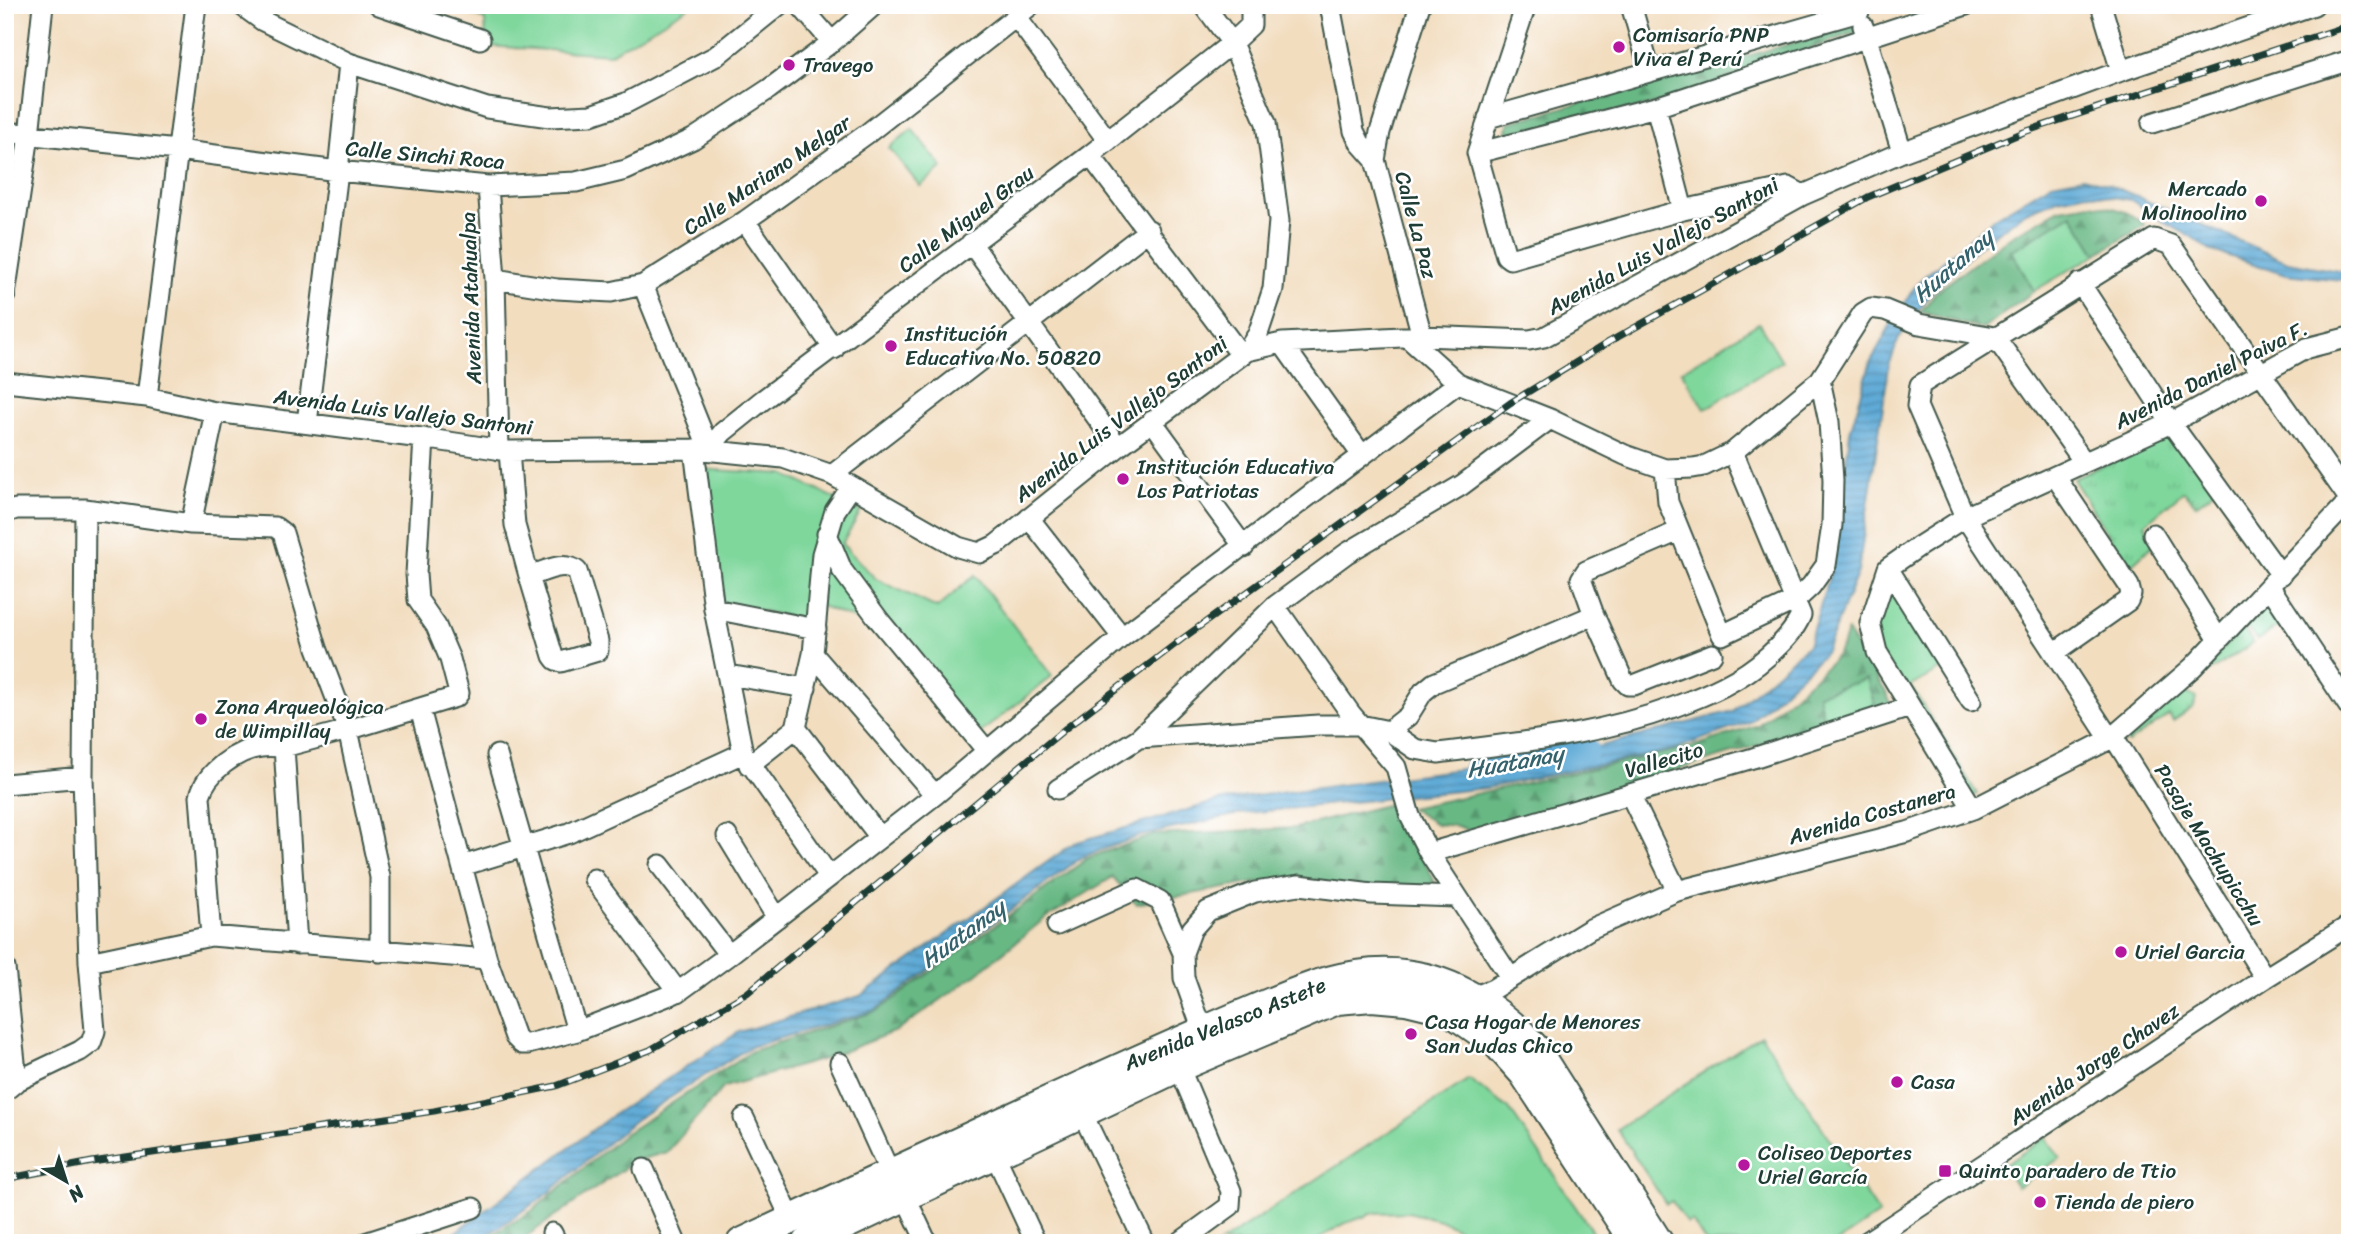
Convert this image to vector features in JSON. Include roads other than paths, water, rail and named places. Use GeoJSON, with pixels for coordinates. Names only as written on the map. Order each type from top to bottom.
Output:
{"type":"FeatureCollection","features":[{"type":"Feature","properties":{"kind":"highway","name":"Avenida Velasco Astete"},"geometry":{"type":"LineString","coordinates":[[811,1242],[1082,1113],[1175,1056],[1203,1031],[1320,982],[1359,975],[1403,973],[1442,981],[1524,1074],[1635,1243]]}},
{"type":"Feature","properties":{"kind":"highway","name":"Avenida Velasco Astete"},"geometry":{"type":"LineString","coordinates":[[741,1243],[890,1173],[1175,1056],[1337,1000],[1372,997],[1464,1006],[1516,1027],[1535,1048],[1659,1243]]}},
{"type":"Feature","properties":{"kind":"street"},"geometry":{"type":"LineString","coordinates":[[5,295],[29,135],[43,5]]}},
{"type":"Feature","properties":{"kind":"street"},"geometry":{"type":"LineString","coordinates":[[147,397],[196,5]]}},
{"type":"Feature","properties":{"kind":"street"},"geometry":{"type":"LineString","coordinates":[[241,5],[263,22],[349,63],[486,108],[550,117],[591,115],[626,103],[716,56],[779,5]]}},
{"type":"Feature","properties":{"kind":"street"},"geometry":{"type":"LineString","coordinates":[[379,5],[480,39]]}},
{"type":"Feature","properties":{"kind":"street"},"geometry":{"type":"LineString","coordinates":[[800,5],[832,42]]}},
{"type":"Feature","properties":{"kind":"street","name":"Calle Sinchi Roca"},"geometry":{"type":"LineString","coordinates":[[5,132],[488,186],[576,182],[626,170],[692,139],[769,89],[832,42],[874,5]]}},
{"type":"Feature","properties":{"kind":"street"},"geometry":{"type":"LineString","coordinates":[[1090,155],[1244,353],[1258,334],[1273,289],[1279,221],[1266,123],[1232,43],[1204,5]]}},
{"type":"Feature","properties":{"kind":"street"},"geometry":{"type":"LineString","coordinates":[[1330,5],[1354,131],[1360,143],[1375,160]]}},
{"type":"Feature","properties":{"kind":"street","name":"Calle La Paz"},"geometry":{"type":"LineString","coordinates":[[1415,337],[1375,160],[1380,132],[1420,5]]}},
{"type":"Feature","properties":{"kind":"street"},"geometry":{"type":"LineString","coordinates":[[1526,5],[1477,153],[1506,256],[1510,259],[1683,210],[1788,187],[1803,195]]}},
{"type":"Feature","properties":{"kind":"street"},"geometry":{"type":"LineString","coordinates":[[1631,5],[1650,71]]}},
{"type":"Feature","properties":{"kind":"street"},"geometry":{"type":"LineString","coordinates":[[1477,153],[1656,107],[1966,5]]}},
{"type":"Feature","properties":{"kind":"street"},"geometry":{"type":"LineString","coordinates":[[2101,5],[2121,71]]}},
{"type":"Feature","properties":{"kind":"street","name":"Avenida Luis Vallejo Santoni"},"geometry":{"type":"LineString","coordinates":[[5,382],[147,397],[215,412],[424,438],[504,451],[702,449],[783,458],[832,475],[958,547],[979,553],[988,550],[1118,447],[1244,353],[1282,343],[1415,337],[1529,340],[1544,337],[1803,195],[1902,152],[2121,71],[2314,5]]}},
{"type":"Feature","properties":{"kind":"street"},"geometry":{"type":"LineString","coordinates":[[1488,118],[1858,9],[1902,152]]}},
{"type":"Feature","properties":{"kind":"street"},"geometry":{"type":"LineString","coordinates":[[1024,11],[1108,141]]}},
{"type":"Feature","properties":{"kind":"street","name":"Calle Mariano Melgar"},"geometry":{"type":"LineString","coordinates":[[495,279],[557,289],[611,292],[643,285],[746,221],[907,105],[1024,11]]}},
{"type":"Feature","properties":{"kind":"street","name":"Calle Miguel Grau"},"geometry":{"type":"LineString","coordinates":[[702,449],[1090,155],[1232,43],[1251,15]]}},
{"type":"Feature","properties":{"kind":"street"},"geometry":{"type":"LineString","coordinates":[[2152,123],[2350,60]]}},
{"type":"Feature","properties":{"kind":"street"},"geometry":{"type":"LineString","coordinates":[[307,423],[349,63]]}},
{"type":"Feature","properties":{"kind":"street"},"geometry":{"type":"LineString","coordinates":[[1656,107],[1683,210]]}},
{"type":"Feature","properties":{"kind":"street","name":"Avenida Atahualpa"},"geometry":{"type":"LineString","coordinates":[[488,186],[504,451],[515,524],[529,576],[556,660],[561,662],[598,651],[598,641],[577,571],[571,566],[563,566],[529,576]]}},
{"type":"Feature","properties":{"kind":"street"},"geometry":{"type":"LineString","coordinates":[[746,221],[834,349]]}},
{"type":"Feature","properties":{"kind":"street"},"geometry":{"type":"LineString","coordinates":[[832,475],[1149,230]]}},
{"type":"Feature","properties":{"kind":"street","name":"Pasaje Machupicchu"},"geometry":{"type":"LineString","coordinates":[[2261,372],[2171,245],[2154,239],[1920,385],[1917,405],[1965,517],[2111,737],[2265,978]]}},
{"type":"Feature","properties":{"kind":"street"},"geometry":{"type":"LineString","coordinates":[[971,243],[1118,447]]}},
{"type":"Feature","properties":{"kind":"street"},"geometry":{"type":"LineString","coordinates":[[2081,283],[2276,581],[2350,708]]}},
{"type":"Feature","properties":{"kind":"street"},"geometry":{"type":"LineString","coordinates":[[643,285],[702,449],[715,609],[746,759],[829,876]]}},
{"type":"Feature","properties":{"kind":"street"},"geometry":{"type":"LineString","coordinates":[[1415,337],[1458,383],[1550,418],[1625,455],[1665,469],[1704,466],[1733,452],[1820,380],[1863,313],[1871,308],[1885,310],[1919,324],[1995,337],[2084,462]]}},
{"type":"Feature","properties":{"kind":"street","name":"Avenida Daniel Paiva F."},"geometry":{"type":"LineString","coordinates":[[1888,568],[1965,517],[2171,423],[2307,348],[2350,337]]}},
{"type":"Feature","properties":{"kind":"street"},"geometry":{"type":"LineString","coordinates":[[1282,343],[1361,454]]}},
{"type":"Feature","properties":{"kind":"street"},"geometry":{"type":"LineString","coordinates":[[2261,372],[2350,500]]}},
{"type":"Feature","properties":{"kind":"street"},"geometry":{"type":"LineString","coordinates":[[1665,469],[1668,502],[1722,635],[1796,600],[1811,586],[1826,565],[1832,525],[1833,480],[1829,422],[1820,380]]}},
{"type":"Feature","properties":{"kind":"street"},"geometry":{"type":"LineString","coordinates":[[420,709],[487,960],[518,1042],[528,1044],[577,1031],[678,992],[729,955],[935,794],[1122,637],[1458,383]]}},
{"type":"Feature","properties":{"kind":"street"},"geometry":{"type":"LineString","coordinates":[[191,524],[215,412]]}},
{"type":"Feature","properties":{"kind":"street"},"geometry":{"type":"LineString","coordinates":[[1058,789],[1139,738],[1275,606],[1339,558],[1462,485],[1550,418]]}},
{"type":"Feature","properties":{"kind":"street"},"geometry":{"type":"LineString","coordinates":[[1152,421],[1244,547]]}},
{"type":"Feature","properties":{"kind":"street"},"geometry":{"type":"LineString","coordinates":[[211,936],[200,796],[202,787],[216,771],[244,751],[259,747],[284,747],[348,730],[456,697],[459,692],[436,626],[418,600],[416,573],[424,438]]}},
{"type":"Feature","properties":{"kind":"street"},"geometry":{"type":"LineString","coordinates":[[1139,738],[1318,725],[1360,725],[1389,731],[1415,749],[1438,753],[1580,734],[1633,722],[1706,696],[1753,670],[1784,641],[1801,615],[1733,452]]}},
{"type":"Feature","properties":{"kind":"street"},"geometry":{"type":"LineString","coordinates":[[2054,653],[2128,601],[2131,594],[2129,586],[2055,476]]}},
{"type":"Feature","properties":{"kind":"street"},"geometry":{"type":"LineString","coordinates":[[462,866],[569,833],[746,759],[796,728],[813,654],[822,554],[835,511],[851,487]]}},
{"type":"Feature","properties":{"kind":"street","name":"Avenida Costanera"},"geometry":{"type":"LineString","coordinates":[[1464,1006],[1590,929],[1676,891],[1907,832],[1973,809],[2111,737],[2193,667],[2350,500]]}},
{"type":"Feature","properties":{"kind":"street"},"geometry":{"type":"LineString","coordinates":[[5,513],[16,509],[85,509],[191,524],[275,527],[283,533],[317,648],[348,730],[380,877],[380,952]]}},
{"type":"Feature","properties":{"kind":"street"},"geometry":{"type":"LineString","coordinates":[[5,968],[11,1086],[80,1051],[91,1043],[95,1031],[89,962],[83,777],[85,509]]}},
{"type":"Feature","properties":{"kind":"street"},"geometry":{"type":"LineString","coordinates":[[1029,517],[1122,637]]}},
{"type":"Feature","properties":{"kind":"street"},"geometry":{"type":"LineString","coordinates":[[1679,531],[1583,573],[1581,579],[1594,615],[1623,680],[1628,685],[1712,654]]}},
{"type":"Feature","properties":{"kind":"street"},"geometry":{"type":"LineString","coordinates":[[827,534],[842,570],[871,610],[986,751]]}},
{"type":"Feature","properties":{"kind":"street"},"geometry":{"type":"LineString","coordinates":[[2153,534],[2220,640]]}},
{"type":"Feature","properties":{"kind":"street"},"geometry":{"type":"LineString","coordinates":[[1888,568],[1971,701]]}},
{"type":"Feature","properties":{"kind":"street"},"geometry":{"type":"LineString","coordinates":[[1888,568],[1870,623],[1877,652],[1973,809]]}},
{"type":"Feature","properties":{"kind":"street"},"geometry":{"type":"LineString","coordinates":[[1275,606],[1360,725],[1396,767],[1410,816],[1429,853],[1510,978]]}},
{"type":"Feature","properties":{"kind":"street"},"geometry":{"type":"LineString","coordinates":[[715,609],[816,629]]}},
{"type":"Feature","properties":{"kind":"street"},"geometry":{"type":"LineString","coordinates":[[1389,731],[1408,716],[1423,692],[1434,683],[1594,615]]}},
{"type":"Feature","properties":{"kind":"street"},"geometry":{"type":"LineString","coordinates":[[813,654],[935,794]]}},
{"type":"Feature","properties":{"kind":"street"},"geometry":{"type":"LineString","coordinates":[[728,675],[806,688]]}},
{"type":"Feature","properties":{"kind":"street","name":"Vallecito"},"geometry":{"type":"LineString","coordinates":[[1429,853],[1753,758],[1910,706]]}},
{"type":"Feature","properties":{"kind":"street"},"geometry":{"type":"LineString","coordinates":[[796,728],[879,836]]}},
{"type":"Feature","properties":{"kind":"street"},"geometry":{"type":"LineString","coordinates":[[284,747],[297,944]]}},
{"type":"Feature","properties":{"kind":"street"},"geometry":{"type":"LineString","coordinates":[[497,755],[577,1031]]}},
{"type":"Feature","properties":{"kind":"street"},"geometry":{"type":"LineString","coordinates":[[5,784],[83,777]]}},
{"type":"Feature","properties":{"kind":"street"},"geometry":{"type":"LineString","coordinates":[[1630,794],[1676,891]]}},
{"type":"Feature","properties":{"kind":"street"},"geometry":{"type":"LineString","coordinates":[[727,836],[777,918]]}},
{"type":"Feature","properties":{"kind":"street"},"geometry":{"type":"LineString","coordinates":[[660,865],[729,955]]}},
{"type":"Feature","properties":{"kind":"street"},"geometry":{"type":"LineString","coordinates":[[594,879],[678,992]]}},
{"type":"Feature","properties":{"kind":"street"},"geometry":{"type":"LineString","coordinates":[[1183,953],[1192,929],[1208,911],[1255,892],[1299,885],[1372,894],[1456,897]]}},
{"type":"Feature","properties":{"kind":"street"},"geometry":{"type":"LineString","coordinates":[[1057,925],[1137,890],[1160,901],[1183,953],[1184,978],[1203,1031]]}},
{"type":"Feature","properties":{"kind":"street","name":"Avenida Jorge Chavez"},"geometry":{"type":"LineString","coordinates":[[1865,1243],[2265,978],[2350,925]]}},
{"type":"Feature","properties":{"kind":"street"},"geometry":{"type":"LineString","coordinates":[[89,962],[211,936],[487,960]]}},
{"type":"Feature","properties":{"kind":"street"},"geometry":{"type":"LineString","coordinates":[[1175,1056],[1231,1191],[1230,1206],[1179,1243]]}},
{"type":"Feature","properties":{"kind":"street"},"geometry":{"type":"LineString","coordinates":[[840,1063],[890,1173]]}},
{"type":"Feature","properties":{"kind":"street"},"geometry":{"type":"LineString","coordinates":[[1082,1113],[1144,1243]]}},
{"type":"Feature","properties":{"kind":"street"},"geometry":{"type":"LineString","coordinates":[[744,1118],[811,1242]]}},
{"type":"Feature","properties":{"kind":"street"},"geometry":{"type":"LineString","coordinates":[[995,1155],[1036,1243]]}},
{"type":"Feature","properties":{"kind":"street"},"geometry":{"type":"LineString","coordinates":[[644,1169],[676,1243]]}},
{"type":"Feature","properties":{"kind":"street"},"geometry":{"type":"LineString","coordinates":[[905,1196],[927,1243]]}},
{"type":"Feature","properties":{"kind":"street"},"geometry":{"type":"LineString","coordinates":[[365,1243],[473,1208]]}},
{"type":"Feature","properties":{"kind":"water"},"geometry":{"type":"Polygon","coordinates":[[[2083,177],[2108,184],[2288,262],[2350,273],[2350,281],[2286,274],[2209,250],[2131,200],[2088,193],[2058,199],[2026,212],[1980,245],[1930,294],[1899,338],[1889,366],[1858,572],[1825,653],[1750,722],[1672,750],[1486,788],[1239,814],[1140,836],[1082,857],[875,1010],[750,1047],[635,1120],[546,1195],[476,1243],[423,1243],[453,1234],[614,1114],[739,1032],[860,996],[1074,843],[1218,801],[1521,761],[1593,748],[1733,711],[1808,645],[1831,571],[1850,432],[1871,361],[1918,282],[1994,218],[2052,183],[2083,177]]]}},
{"type":"Feature","properties":{"kind":"waterway","name":"Huatanay"},"geometry":{"type":"LineString","coordinates":[[1476,769],[1586,750]]}},
{"type":"Feature","properties":{"kind":"railway"},"geometry":{"type":"LineString","coordinates":[[5,1179],[92,1162],[434,1111],[556,1086],[650,1050],[747,993],[1066,728],[1182,639],[1510,403],[1609,342],[1868,197],[2024,132],[2350,25]]}},
{"type":"Feature","properties":{"kind":"place","name":"Comisaría PNP Viva el Perú"},"geometry":{"type":"Point","coordinates":[1619,47]}},
{"type":"Feature","properties":{"kind":"place","name":"Travego"},"geometry":{"type":"Point","coordinates":[789,65]}},
{"type":"Feature","properties":{"kind":"place","name":"Mercado Molinoolino"},"geometry":{"type":"Point","coordinates":[2261,201]}},
{"type":"Feature","properties":{"kind":"place","name":"Institución Educativa No. 50820"},"geometry":{"type":"Point","coordinates":[891,346]}},
{"type":"Feature","properties":{"kind":"place","name":"Institución Educativa Los Patriotas"},"geometry":{"type":"Point","coordinates":[1123,479]}},
{"type":"Feature","properties":{"kind":"place","name":"Zona Arqueológica de Wimpillay"},"geometry":{"type":"Point","coordinates":[201,719]}},
{"type":"Feature","properties":{"kind":"place","name":"Uriel Garcia"},"geometry":{"type":"Point","coordinates":[2121,952]}},
{"type":"Feature","properties":{"kind":"place","name":"Casa Hogar de Menores San Judas Chico"},"geometry":{"type":"Point","coordinates":[1411,1034]}},
{"type":"Feature","properties":{"kind":"place","name":"Casa"},"geometry":{"type":"Point","coordinates":[1897,1082]}},
{"type":"Feature","properties":{"kind":"place","name":"Coliseo Deportes Uriel García"},"geometry":{"type":"Point","coordinates":[1744,1165]}},
{"type":"Feature","properties":{"kind":"place","name":"Quinto paradero de Ttio"},"geometry":{"type":"Point","coordinates":[1945,1171]}},
{"type":"Feature","properties":{"kind":"place","name":"Tienda de piero"},"geometry":{"type":"Point","coordinates":[2040,1202]}}]}
